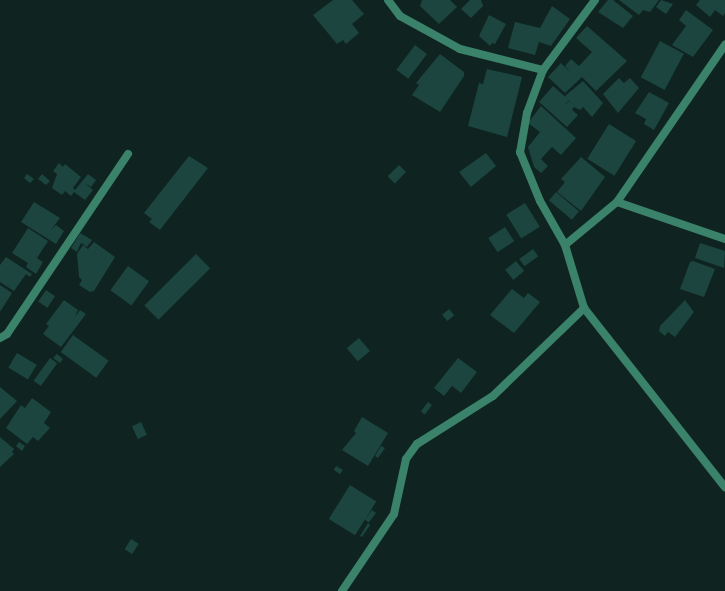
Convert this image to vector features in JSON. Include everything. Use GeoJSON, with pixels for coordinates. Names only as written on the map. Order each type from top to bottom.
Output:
{"type":"FeatureCollection","features":[{"type":"Feature","properties":{"kind":"street"},"geometry":{"type":"LineString","coordinates":[[388,0],[400,16],[460,49],[543,70]]}},
{"type":"Feature","properties":{"kind":"street"},"geometry":{"type":"LineString","coordinates":[[595,0],[543,70],[527,113],[520,152],[540,201],[565,245],[584,308],[725,487]]}},
{"type":"Feature","properties":{"kind":"street"},"geometry":{"type":"LineString","coordinates":[[565,245],[617,202],[725,45]]}},
{"type":"Feature","properties":{"kind":"street"},"geometry":{"type":"LineString","coordinates":[[0,338],[7,334],[128,154]]}},
{"type":"Feature","properties":{"kind":"street"},"geometry":{"type":"LineString","coordinates":[[617,202],[725,239]]}},
{"type":"Feature","properties":{"kind":"street"},"geometry":{"type":"LineString","coordinates":[[342,591],[394,514],[406,459],[417,444],[492,396],[584,308]]}},
{"type":"Feature","properties":{"kind":"building"},"geometry":{"type":"Polygon","coordinates":[[[333,0],[352,0],[364,14],[352,24],[359,33],[346,44],[343,40],[337,44],[313,15],[333,0]]]}},
{"type":"Feature","properties":{"kind":"building"},"geometry":{"type":"Polygon","coordinates":[[[422,0],[450,0],[457,7],[439,24],[420,6],[422,0]]]}},
{"type":"Feature","properties":{"kind":"building"},"geometry":{"type":"Polygon","coordinates":[[[470,0],[481,0],[483,6],[471,18],[461,9],[470,0]]]}},
{"type":"Feature","properties":{"kind":"building"},"geometry":{"type":"Polygon","coordinates":[[[608,0],[613,0],[633,16],[623,28],[598,12],[608,0]]]}},
{"type":"Feature","properties":{"kind":"building"},"geometry":{"type":"Polygon","coordinates":[[[619,0],[659,0],[650,12],[643,10],[639,15],[619,0]]]}},
{"type":"Feature","properties":{"kind":"building"},"geometry":{"type":"Polygon","coordinates":[[[661,0],[673,4],[666,14],[656,7],[661,0]]]}},
{"type":"Feature","properties":{"kind":"building"},"geometry":{"type":"Polygon","coordinates":[[[700,0],[725,0],[725,13],[723,16],[715,10],[710,17],[696,5],[700,0]]]}},
{"type":"Feature","properties":{"kind":"building"},"geometry":{"type":"Polygon","coordinates":[[[552,6],[570,19],[551,46],[539,42],[535,55],[508,48],[515,22],[540,28],[552,6]]]}},
{"type":"Feature","properties":{"kind":"building"},"geometry":{"type":"Polygon","coordinates":[[[686,10],[713,30],[693,57],[672,45],[686,26],[679,20],[686,10]]]}},
{"type":"Feature","properties":{"kind":"building"},"geometry":{"type":"Polygon","coordinates":[[[489,15],[506,24],[495,44],[492,43],[490,46],[479,36],[489,15]]]}},
{"type":"Feature","properties":{"kind":"building"},"geometry":{"type":"Polygon","coordinates":[[[587,26],[627,61],[596,91],[582,77],[565,93],[548,77],[561,63],[570,72],[565,66],[571,59],[579,66],[592,52],[576,38],[587,26]]]}},
{"type":"Feature","properties":{"kind":"building"},"geometry":{"type":"Polygon","coordinates":[[[660,41],[684,54],[665,90],[641,77],[660,41]]]}},
{"type":"Feature","properties":{"kind":"building"},"geometry":{"type":"Polygon","coordinates":[[[415,45],[427,54],[408,79],[396,70],[415,45]]]}},
{"type":"Feature","properties":{"kind":"building"},"geometry":{"type":"Polygon","coordinates":[[[440,54],[464,72],[464,76],[440,112],[412,95],[419,85],[416,83],[440,54]]]}},
{"type":"Feature","properties":{"kind":"building"},"geometry":{"type":"Polygon","coordinates":[[[487,69],[522,77],[507,137],[468,126],[479,83],[483,84],[487,69]]]}},
{"type":"Feature","properties":{"kind":"building"},"geometry":{"type":"Polygon","coordinates":[[[619,78],[624,83],[630,78],[639,88],[618,113],[603,94],[619,78]]]}},
{"type":"Feature","properties":{"kind":"building"},"geometry":{"type":"Polygon","coordinates":[[[583,81],[603,103],[592,117],[583,107],[580,110],[574,107],[572,110],[578,115],[567,127],[539,102],[553,86],[567,98],[565,96],[583,81]]]}},
{"type":"Feature","properties":{"kind":"building"},"geometry":{"type":"Polygon","coordinates":[[[649,92],[669,103],[654,130],[644,124],[646,119],[635,113],[649,92]]]}},
{"type":"Feature","properties":{"kind":"building"},"geometry":{"type":"Polygon","coordinates":[[[541,106],[576,138],[561,155],[552,147],[541,159],[548,166],[541,173],[534,167],[528,147],[540,132],[528,123],[541,106]]]}},
{"type":"Feature","properties":{"kind":"building"},"geometry":{"type":"Polygon","coordinates":[[[609,124],[636,141],[614,176],[587,159],[609,124]]]}},
{"type":"Feature","properties":{"kind":"building"},"geometry":{"type":"Polygon","coordinates":[[[486,153],[496,166],[471,187],[459,172],[486,153]]]}},
{"type":"Feature","properties":{"kind":"building"},"geometry":{"type":"Polygon","coordinates":[[[189,156],[208,168],[160,230],[149,222],[152,219],[144,213],[189,156]]]}},
{"type":"Feature","properties":{"kind":"building"},"geometry":{"type":"Polygon","coordinates":[[[581,157],[605,177],[581,211],[557,192],[565,182],[561,179],[581,157]]]}},
{"type":"Feature","properties":{"kind":"building"},"geometry":{"type":"Polygon","coordinates":[[[59,163],[63,167],[65,164],[81,177],[73,188],[75,190],[88,174],[96,180],[91,187],[85,183],[93,190],[85,200],[74,192],[71,196],[65,191],[62,195],[52,188],[57,174],[53,171],[59,163]]]}},
{"type":"Feature","properties":{"kind":"building"},"geometry":{"type":"Polygon","coordinates":[[[399,165],[406,172],[395,183],[388,176],[399,165]]]}},
{"type":"Feature","properties":{"kind":"building"},"geometry":{"type":"Polygon","coordinates":[[[27,174],[34,179],[30,183],[24,178],[27,174]]]}},
{"type":"Feature","properties":{"kind":"building"},"geometry":{"type":"Polygon","coordinates":[[[42,174],[50,181],[46,185],[38,179],[42,174]]]}},
{"type":"Feature","properties":{"kind":"building"},"geometry":{"type":"Polygon","coordinates":[[[556,192],[579,211],[572,220],[549,200],[556,192]]]}},
{"type":"Feature","properties":{"kind":"building"},"geometry":{"type":"Polygon","coordinates":[[[34,202],[60,218],[51,230],[56,225],[64,231],[56,244],[21,222],[34,202]]]}},
{"type":"Feature","properties":{"kind":"building"},"geometry":{"type":"Polygon","coordinates":[[[525,203],[540,227],[521,238],[506,215],[525,203]]]}},
{"type":"Feature","properties":{"kind":"building"},"geometry":{"type":"Polygon","coordinates":[[[505,227],[514,241],[497,252],[488,238],[505,227]]]}},
{"type":"Feature","properties":{"kind":"building"},"geometry":{"type":"Polygon","coordinates":[[[28,228],[48,241],[37,258],[32,255],[43,262],[36,274],[26,267],[28,263],[12,253],[28,228]]]}},
{"type":"Feature","properties":{"kind":"building"},"geometry":{"type":"Polygon","coordinates":[[[80,233],[92,240],[87,247],[81,243],[77,252],[71,248],[80,233]]]}},
{"type":"Feature","properties":{"kind":"building"},"geometry":{"type":"Polygon","coordinates":[[[94,242],[115,257],[94,291],[90,292],[79,285],[82,280],[79,277],[77,254],[83,245],[88,249],[94,242]]]}},
{"type":"Feature","properties":{"kind":"building"},"geometry":{"type":"Polygon","coordinates":[[[700,243],[725,251],[724,268],[695,258],[700,243]]]}},
{"type":"Feature","properties":{"kind":"building"},"geometry":{"type":"Polygon","coordinates":[[[533,249],[538,256],[525,266],[519,259],[533,249]]]}},
{"type":"Feature","properties":{"kind":"building"},"geometry":{"type":"Polygon","coordinates":[[[196,254],[210,268],[159,320],[144,306],[196,254]]]}},
{"type":"Feature","properties":{"kind":"building"},"geometry":{"type":"Polygon","coordinates":[[[6,257],[32,274],[30,277],[26,274],[14,291],[0,282],[0,265],[6,257]]]}},
{"type":"Feature","properties":{"kind":"building"},"geometry":{"type":"Polygon","coordinates":[[[516,261],[524,271],[513,280],[505,270],[516,261]]]}},
{"type":"Feature","properties":{"kind":"building"},"geometry":{"type":"Polygon","coordinates":[[[693,261],[715,269],[704,297],[680,289],[690,262],[693,261]]]}},
{"type":"Feature","properties":{"kind":"building"},"geometry":{"type":"Polygon","coordinates":[[[128,266],[149,281],[131,306],[110,290],[128,266]]]}},
{"type":"Feature","properties":{"kind":"building"},"geometry":{"type":"Polygon","coordinates":[[[0,285],[12,293],[0,312],[0,285]]]}},
{"type":"Feature","properties":{"kind":"building"},"geometry":{"type":"Polygon","coordinates":[[[512,289],[524,298],[528,293],[540,302],[514,333],[490,315],[512,289]]]}},
{"type":"Feature","properties":{"kind":"building"},"geometry":{"type":"Polygon","coordinates":[[[46,290],[55,296],[47,308],[38,302],[46,290]]]}},
{"type":"Feature","properties":{"kind":"building"},"geometry":{"type":"Polygon","coordinates":[[[64,300],[78,310],[75,317],[80,310],[86,314],[61,347],[43,334],[49,326],[46,324],[64,300]]]}},
{"type":"Feature","properties":{"kind":"building"},"geometry":{"type":"Polygon","coordinates":[[[685,300],[694,312],[675,337],[668,332],[665,336],[659,331],[660,326],[685,300]]]}},
{"type":"Feature","properties":{"kind":"building"},"geometry":{"type":"Polygon","coordinates":[[[449,309],[454,315],[447,321],[442,315],[449,309]]]}},
{"type":"Feature","properties":{"kind":"building"},"geometry":{"type":"Polygon","coordinates":[[[73,335],[109,361],[96,378],[61,352],[73,335]]]}},
{"type":"Feature","properties":{"kind":"building"},"geometry":{"type":"Polygon","coordinates":[[[359,338],[370,351],[358,361],[347,348],[359,338]]]}},
{"type":"Feature","properties":{"kind":"building"},"geometry":{"type":"Polygon","coordinates":[[[17,353],[37,365],[28,379],[8,368],[17,353]]]}},
{"type":"Feature","properties":{"kind":"building"},"geometry":{"type":"Polygon","coordinates":[[[57,354],[63,359],[60,363],[53,358],[57,354]]]}},
{"type":"Feature","properties":{"kind":"building"},"geometry":{"type":"Polygon","coordinates":[[[50,358],[57,363],[41,386],[34,381],[50,358]]]}},
{"type":"Feature","properties":{"kind":"building"},"geometry":{"type":"Polygon","coordinates":[[[458,358],[477,372],[461,393],[452,386],[444,396],[434,388],[458,358]]]}},
{"type":"Feature","properties":{"kind":"building"},"geometry":{"type":"Polygon","coordinates":[[[0,387],[17,401],[0,419],[0,387]]]}},
{"type":"Feature","properties":{"kind":"building"},"geometry":{"type":"Polygon","coordinates":[[[32,398],[51,412],[44,423],[50,428],[38,441],[33,437],[27,444],[6,428],[21,405],[25,408],[32,398]]]}},
{"type":"Feature","properties":{"kind":"building"},"geometry":{"type":"Polygon","coordinates":[[[428,402],[432,405],[425,415],[421,412],[428,402]]]}},
{"type":"Feature","properties":{"kind":"building"},"geometry":{"type":"Polygon","coordinates":[[[362,417],[388,433],[368,466],[342,450],[356,433],[354,431],[362,417]]]}},
{"type":"Feature","properties":{"kind":"building"},"geometry":{"type":"Polygon","coordinates":[[[141,422],[147,435],[138,439],[132,426],[141,422]]]}},
{"type":"Feature","properties":{"kind":"building"},"geometry":{"type":"Polygon","coordinates":[[[0,437],[14,449],[12,452],[14,454],[0,467],[0,437]]]}},
{"type":"Feature","properties":{"kind":"building"},"geometry":{"type":"Polygon","coordinates":[[[19,442],[25,446],[22,451],[16,446],[19,442]]]}},
{"type":"Feature","properties":{"kind":"building"},"geometry":{"type":"Polygon","coordinates":[[[381,446],[385,448],[378,458],[375,456],[381,446]]]}},
{"type":"Feature","properties":{"kind":"building"},"geometry":{"type":"Polygon","coordinates":[[[336,466],[343,470],[340,474],[334,470],[336,466]]]}},
{"type":"Feature","properties":{"kind":"building"},"geometry":{"type":"Polygon","coordinates":[[[350,485],[376,501],[355,535],[329,519],[350,485]]]}},
{"type":"Feature","properties":{"kind":"building"},"geometry":{"type":"Polygon","coordinates":[[[372,510],[376,513],[369,523],[365,520],[372,510]]]}},
{"type":"Feature","properties":{"kind":"building"},"geometry":{"type":"Polygon","coordinates":[[[368,523],[370,525],[362,537],[360,536],[368,523]]]}},
{"type":"Feature","properties":{"kind":"building"},"geometry":{"type":"Polygon","coordinates":[[[131,539],[139,544],[132,554],[125,549],[131,539]]]}}]}
